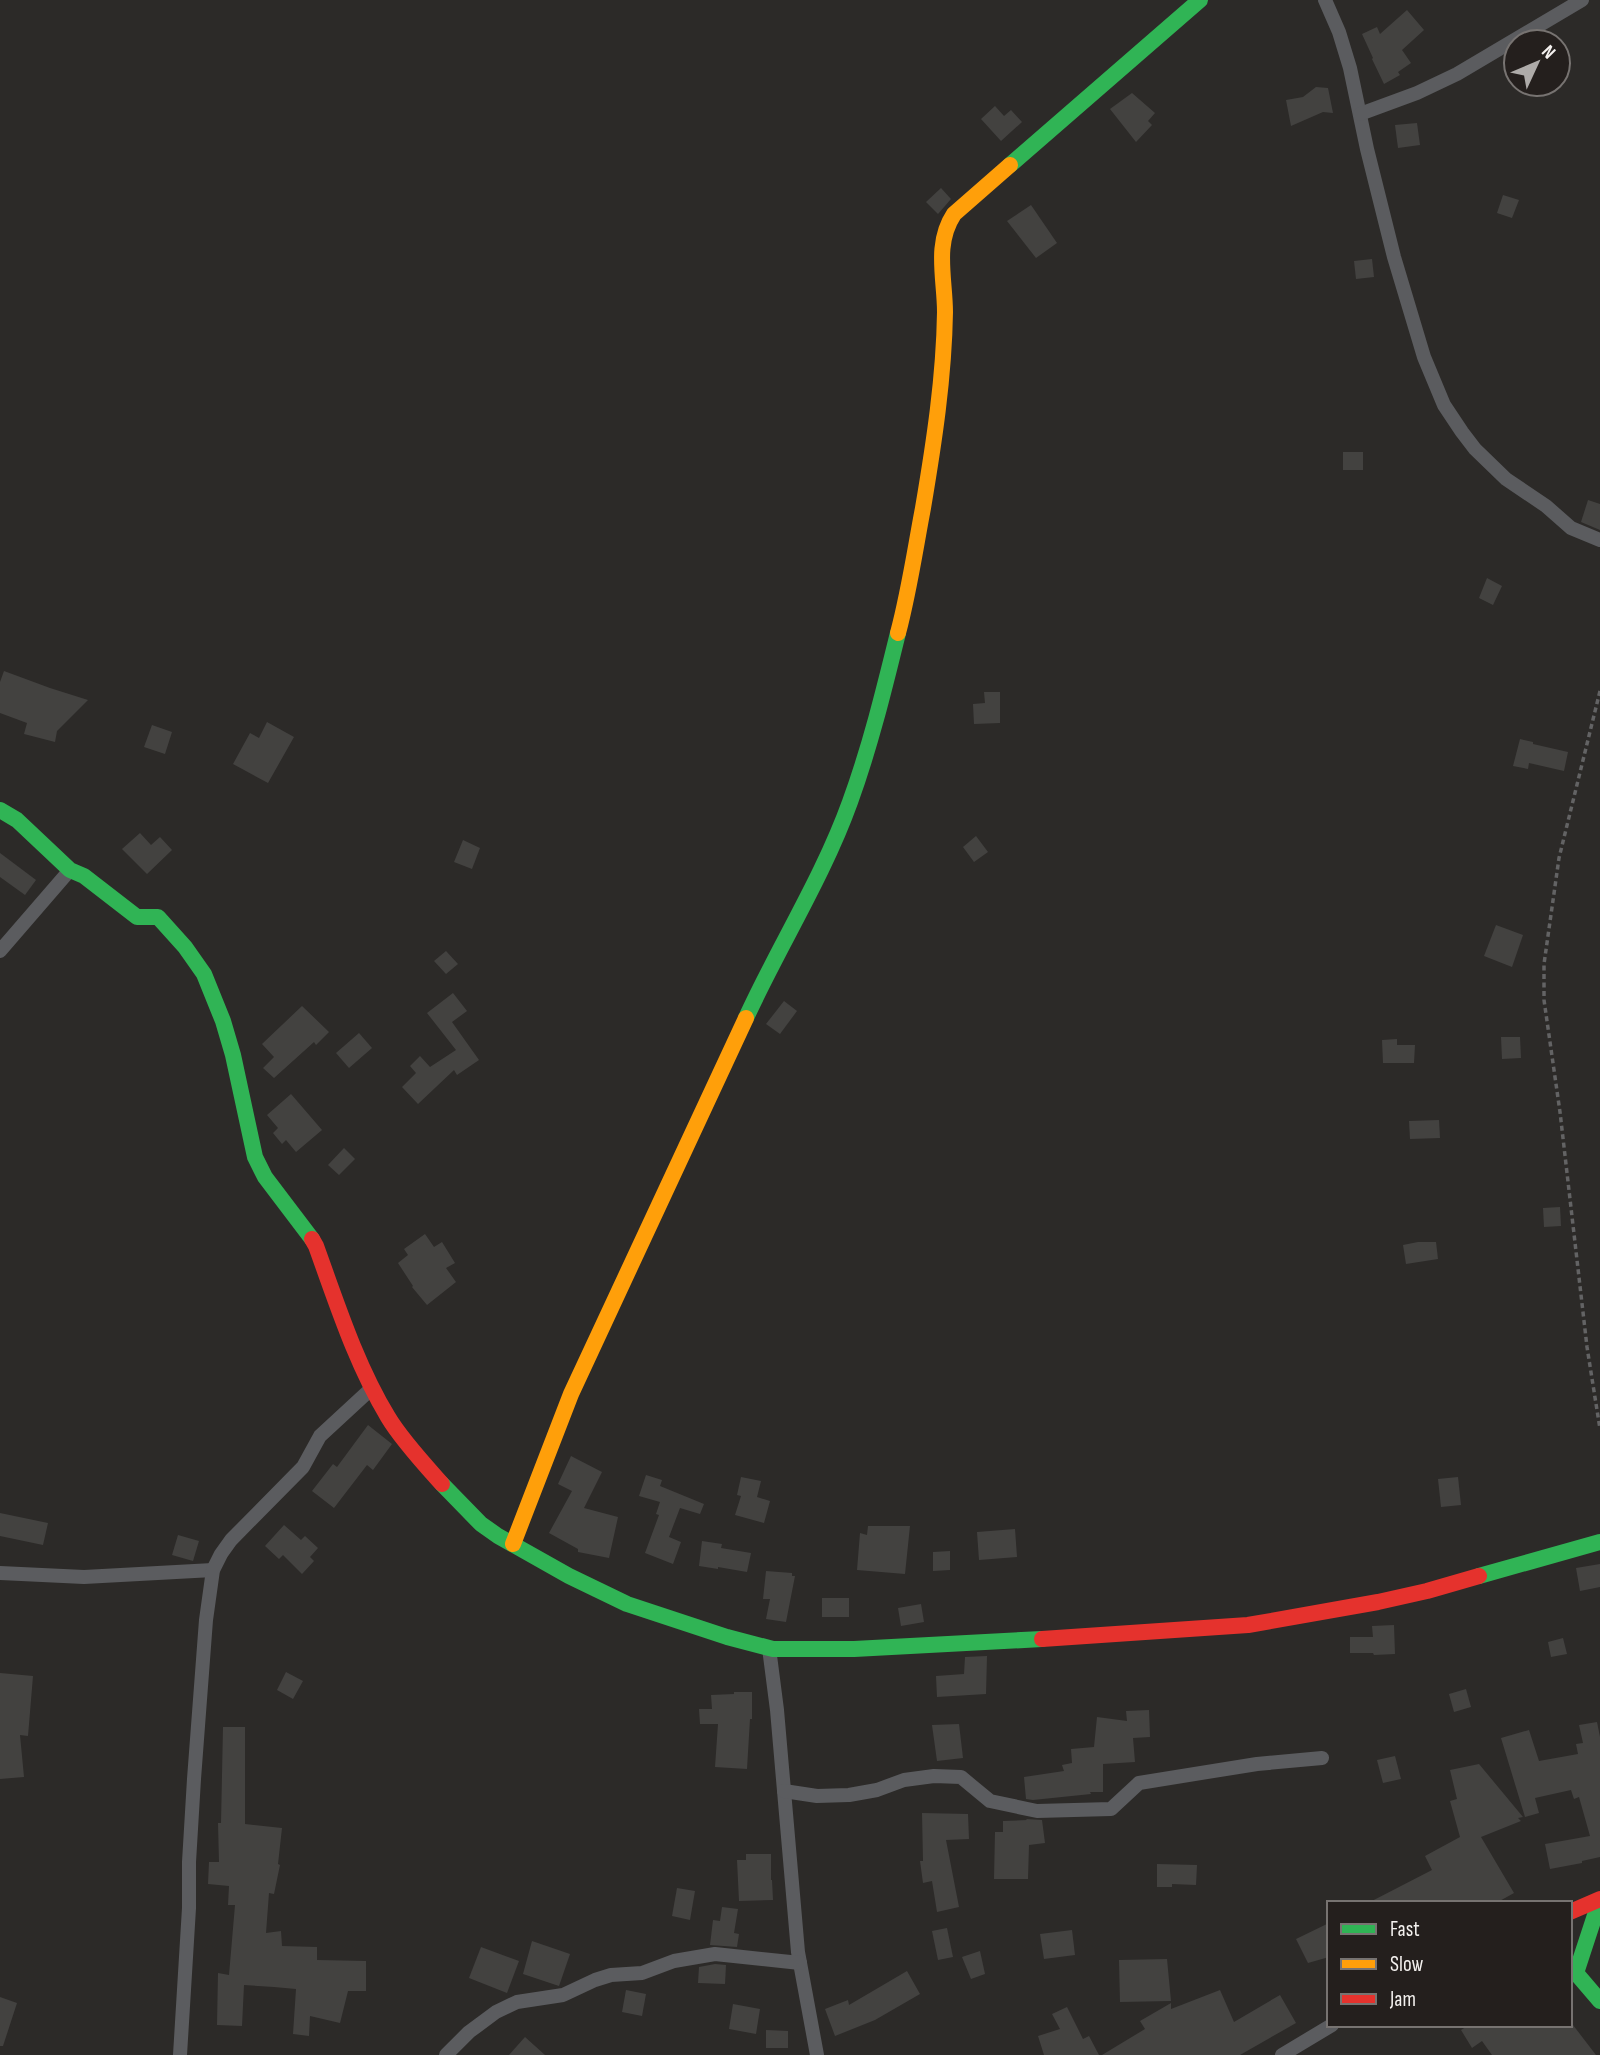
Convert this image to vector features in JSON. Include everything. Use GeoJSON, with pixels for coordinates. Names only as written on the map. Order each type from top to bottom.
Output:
{"type":"FeatureCollection","features":[{"type":"Feature","properties":{"kind":"street"},"geometry":{"type":"LineString","coordinates":[[513,1544],[572,1394],[760,987],[828,855],[850,803],[880,707],[904,610],[928,474],[942,373],[945,310],[941,259],[948,223],[954,214],[1200,0]]}},
{"type":"Feature","properties":{"kind":"street"},"geometry":{"type":"LineString","coordinates":[[1325,0],[1346,56],[1394,257],[1424,357],[1444,405],[1475,449],[1506,479],[1546,506],[1571,528],[1600,540]]}},
{"type":"Feature","properties":{"kind":"street"},"geometry":{"type":"LineString","coordinates":[[1360,114],[1417,93],[1457,74],[1582,0]]}},
{"type":"Feature","properties":{"kind":"street"},"geometry":{"type":"LineString","coordinates":[[0,810],[17,820],[70,870],[84,876],[137,917],[158,917],[185,947],[204,974],[233,1055],[255,1157],[265,1177],[316,1246],[346,1330],[389,1419],[441,1483],[481,1524],[569,1576],[627,1604],[771,1649],[854,1649],[991,1643],[1248,1625],[1427,1591],[1600,1542]]}},
{"type":"Feature","properties":{"kind":"street"},"geometry":{"type":"LineString","coordinates":[[0,951],[70,870]]}},
{"type":"Feature","properties":{"kind":"street"},"geometry":{"type":"LineString","coordinates":[[180,2055],[194,1779],[206,1620],[213,1570],[231,1540],[303,1467],[320,1436],[372,1388]]}},
{"type":"Feature","properties":{"kind":"street"},"geometry":{"type":"LineString","coordinates":[[0,1573],[84,1577],[213,1570]]}},
{"type":"Feature","properties":{"kind":"street"},"geometry":{"type":"LineString","coordinates":[[771,1649],[800,1963],[817,2055]]}},
{"type":"Feature","properties":{"kind":"street"},"geometry":{"type":"LineString","coordinates":[[784,1791],[817,1796],[849,1795],[877,1790],[904,1780],[934,1776],[961,1777],[990,1801],[1037,1811],[1111,1809],[1139,1783],[1322,1758]]}},
{"type":"Feature","properties":{"kind":"street"},"geometry":{"type":"LineString","coordinates":[[1572,1911],[1600,1899]]}},
{"type":"Feature","properties":{"kind":"street"},"geometry":{"type":"LineString","coordinates":[[1600,1899],[1573,1972],[1600,2001]]}},
{"type":"Feature","properties":{"kind":"street"},"geometry":{"type":"LineString","coordinates":[[446,2055],[469,2032],[496,2012],[517,2002],[563,1995],[611,1975],[642,1973],[674,1961],[715,1954],[800,1963]]}},
{"type":"Feature","properties":{"kind":"street"},"geometry":{"type":"LineString","coordinates":[[1282,2055],[1329,2027]]}},
{"type":"Feature","properties":{"kind":"path"},"geometry":{"type":"LineString","coordinates":[[1600,691],[1559,858],[1544,964],[1544,1000],[1560,1112],[1587,1347],[1600,1429]]}},
{"type":"Feature","properties":{"kind":"building"},"geometry":{"type":"Polygon","coordinates":[[[1407,10],[1424,30],[1402,50],[1411,63],[1398,72],[1400,75],[1384,84],[1362,34],[1377,27],[1380,34],[1407,10]]]}},
{"type":"Feature","properties":{"kind":"building"},"geometry":{"type":"Polygon","coordinates":[[[1316,87],[1328,88],[1333,113],[1323,112],[1291,126],[1286,100],[1303,97],[1316,87]]]}},
{"type":"Feature","properties":{"kind":"building"},"geometry":{"type":"Polygon","coordinates":[[[1132,93],[1155,113],[1148,121],[1152,125],[1136,142],[1110,109],[1132,93]]]}},
{"type":"Feature","properties":{"kind":"building"},"geometry":{"type":"Polygon","coordinates":[[[995,106],[1004,116],[1011,110],[1022,122],[1001,141],[981,119],[995,106]]]}},
{"type":"Feature","properties":{"kind":"building"},"geometry":{"type":"Polygon","coordinates":[[[1417,123],[1420,145],[1398,148],[1395,125],[1417,123]]]}},
{"type":"Feature","properties":{"kind":"building"},"geometry":{"type":"Polygon","coordinates":[[[941,188],[951,199],[938,214],[926,202],[941,188]]]}},
{"type":"Feature","properties":{"kind":"building"},"geometry":{"type":"Polygon","coordinates":[[[1503,195],[1519,200],[1512,218],[1497,213],[1503,195]]]}},
{"type":"Feature","properties":{"kind":"building"},"geometry":{"type":"Polygon","coordinates":[[[1031,205],[1057,243],[1036,258],[1007,221],[1031,205]]]}},
{"type":"Feature","properties":{"kind":"building"},"geometry":{"type":"Polygon","coordinates":[[[1372,259],[1374,277],[1356,279],[1354,261],[1372,259]]]}},
{"type":"Feature","properties":{"kind":"building"},"geometry":{"type":"Polygon","coordinates":[[[1343,452],[1363,452],[1363,470],[1343,470],[1343,452]]]}},
{"type":"Feature","properties":{"kind":"building"},"geometry":{"type":"Polygon","coordinates":[[[1588,500],[1600,504],[1600,530],[1581,522],[1588,500]]]}},
{"type":"Feature","properties":{"kind":"building"},"geometry":{"type":"Polygon","coordinates":[[[1487,578],[1502,586],[1493,605],[1479,598],[1487,578]]]}},
{"type":"Feature","properties":{"kind":"building"},"geometry":{"type":"Polygon","coordinates":[[[4,671],[88,700],[57,731],[55,742],[24,734],[27,723],[0,713],[0,682],[4,671]]]}},
{"type":"Feature","properties":{"kind":"building"},"geometry":{"type":"Polygon","coordinates":[[[984,692],[1000,692],[1000,723],[974,724],[973,704],[985,703],[984,692]]]}},
{"type":"Feature","properties":{"kind":"building"},"geometry":{"type":"Polygon","coordinates":[[[267,722],[294,737],[268,783],[233,764],[250,733],[259,738],[267,722]]]}},
{"type":"Feature","properties":{"kind":"building"},"geometry":{"type":"Polygon","coordinates":[[[152,725],[172,732],[165,754],[144,747],[152,725]]]}},
{"type":"Feature","properties":{"kind":"building"},"geometry":{"type":"Polygon","coordinates":[[[1520,739],[1568,752],[1564,771],[1529,763],[1528,769],[1513,766],[1520,739]]]}},
{"type":"Feature","properties":{"kind":"building"},"geometry":{"type":"Polygon","coordinates":[[[140,833],[151,845],[160,837],[172,850],[147,874],[122,849],[140,833]]]}},
{"type":"Feature","properties":{"kind":"building"},"geometry":{"type":"Polygon","coordinates":[[[976,836],[988,852],[974,862],[963,847],[976,836]]]}},
{"type":"Feature","properties":{"kind":"building"},"geometry":{"type":"Polygon","coordinates":[[[463,840],[480,848],[472,869],[454,862],[463,840]]]}},
{"type":"Feature","properties":{"kind":"building"},"geometry":{"type":"Polygon","coordinates":[[[0,853],[36,880],[25,895],[0,877],[0,853]]]}},
{"type":"Feature","properties":{"kind":"building"},"geometry":{"type":"Polygon","coordinates":[[[1496,925],[1523,935],[1512,967],[1484,956],[1496,925]]]}},
{"type":"Feature","properties":{"kind":"building"},"geometry":{"type":"Polygon","coordinates":[[[446,951],[458,964],[446,974],[434,961],[446,951]]]}},
{"type":"Feature","properties":{"kind":"building"},"geometry":{"type":"Polygon","coordinates":[[[453,993],[467,1011],[452,1022],[479,1060],[457,1075],[454,1070],[418,1104],[402,1087],[416,1073],[410,1066],[420,1056],[430,1067],[456,1050],[427,1013],[453,993]]]}},
{"type":"Feature","properties":{"kind":"building"},"geometry":{"type":"Polygon","coordinates":[[[784,1001],[797,1011],[780,1034],[766,1024],[784,1001]]]}},
{"type":"Feature","properties":{"kind":"building"},"geometry":{"type":"Polygon","coordinates":[[[302,1006],[329,1032],[274,1078],[263,1068],[274,1057],[262,1044],[302,1006]]]}},
{"type":"Feature","properties":{"kind":"building"},"geometry":{"type":"Polygon","coordinates":[[[359,1033],[372,1048],[349,1068],[336,1053],[359,1033]]]}},
{"type":"Feature","properties":{"kind":"building"},"geometry":{"type":"Polygon","coordinates":[[[1501,1037],[1520,1037],[1521,1058],[1502,1059],[1501,1037]]]}},
{"type":"Feature","properties":{"kind":"building"},"geometry":{"type":"Polygon","coordinates":[[[1397,1039],[1397,1045],[1415,1045],[1414,1063],[1383,1063],[1382,1040],[1397,1039]]]}},
{"type":"Feature","properties":{"kind":"building"},"geometry":{"type":"Polygon","coordinates":[[[291,1094],[322,1130],[296,1152],[286,1140],[282,1144],[273,1133],[278,1128],[267,1115],[291,1094]]]}},
{"type":"Feature","properties":{"kind":"building"},"geometry":{"type":"Polygon","coordinates":[[[1439,1120],[1440,1138],[1410,1139],[1409,1121],[1439,1120]]]}},
{"type":"Feature","properties":{"kind":"building"},"geometry":{"type":"Polygon","coordinates":[[[344,1148],[355,1159],[339,1175],[328,1165],[344,1148]]]}},
{"type":"Feature","properties":{"kind":"building"},"geometry":{"type":"Polygon","coordinates":[[[1560,1207],[1561,1226],[1544,1227],[1543,1208],[1560,1207]]]}},
{"type":"Feature","properties":{"kind":"building"},"geometry":{"type":"Polygon","coordinates":[[[425,1234],[434,1247],[442,1242],[455,1263],[446,1268],[456,1282],[427,1305],[412,1287],[398,1263],[408,1255],[404,1249],[425,1234]]]}},
{"type":"Feature","properties":{"kind":"building"},"geometry":{"type":"Polygon","coordinates":[[[1436,1242],[1438,1259],[1406,1264],[1403,1245],[1436,1242]]]}},
{"type":"Feature","properties":{"kind":"building"},"geometry":{"type":"Polygon","coordinates":[[[368,1425],[392,1444],[373,1470],[367,1465],[334,1508],[312,1491],[333,1464],[337,1467],[368,1425]]]}},
{"type":"Feature","properties":{"kind":"building"},"geometry":{"type":"Polygon","coordinates":[[[571,1456],[602,1472],[584,1508],[618,1517],[609,1558],[578,1552],[578,1549],[549,1533],[572,1491],[558,1484],[571,1456]]]}},
{"type":"Feature","properties":{"kind":"building"},"geometry":{"type":"Polygon","coordinates":[[[646,1475],[662,1480],[660,1486],[704,1504],[700,1514],[680,1508],[669,1537],[681,1542],[673,1564],[645,1553],[659,1515],[656,1514],[660,1502],[639,1496],[646,1475]]]}},
{"type":"Feature","properties":{"kind":"building"},"geometry":{"type":"Polygon","coordinates":[[[741,1477],[761,1481],[757,1497],[770,1501],[764,1523],[735,1515],[741,1496],[737,1495],[741,1477]]]}},
{"type":"Feature","properties":{"kind":"building"},"geometry":{"type":"Polygon","coordinates":[[[1458,1477],[1461,1505],[1441,1507],[1438,1479],[1458,1477]]]}},
{"type":"Feature","properties":{"kind":"building"},"geometry":{"type":"Polygon","coordinates":[[[0,1513],[48,1523],[43,1545],[0,1536],[0,1513]]]}},
{"type":"Feature","properties":{"kind":"building"},"geometry":{"type":"Polygon","coordinates":[[[284,1525],[301,1540],[305,1536],[318,1548],[310,1557],[314,1561],[302,1574],[283,1555],[279,1559],[265,1546],[284,1525]]]}},
{"type":"Feature","properties":{"kind":"building"},"geometry":{"type":"Polygon","coordinates":[[[868,1526],[910,1526],[905,1574],[857,1570],[860,1533],[867,1535],[868,1526]]]}},
{"type":"Feature","properties":{"kind":"building"},"geometry":{"type":"Polygon","coordinates":[[[1015,1529],[1017,1557],[979,1560],[977,1532],[1015,1529]]]}},
{"type":"Feature","properties":{"kind":"building"},"geometry":{"type":"Polygon","coordinates":[[[178,1535],[199,1541],[193,1561],[172,1555],[178,1535]]]}},
{"type":"Feature","properties":{"kind":"building"},"geometry":{"type":"Polygon","coordinates":[[[702,1541],[722,1544],[721,1548],[751,1553],[747,1572],[699,1566],[702,1541]]]}},
{"type":"Feature","properties":{"kind":"building"},"geometry":{"type":"Polygon","coordinates":[[[950,1551],[950,1570],[933,1571],[933,1552],[950,1551]]]}},
{"type":"Feature","properties":{"kind":"building"},"geometry":{"type":"Polygon","coordinates":[[[1600,1564],[1600,1587],[1580,1591],[1576,1568],[1600,1564]]]}},
{"type":"Feature","properties":{"kind":"building"},"geometry":{"type":"Polygon","coordinates":[[[766,1571],[792,1573],[792,1576],[795,1576],[786,1622],[766,1619],[770,1599],[763,1599],[766,1571]]]}},
{"type":"Feature","properties":{"kind":"building"},"geometry":{"type":"Polygon","coordinates":[[[822,1598],[849,1598],[849,1617],[822,1617],[822,1598]]]}},
{"type":"Feature","properties":{"kind":"building"},"geometry":{"type":"Polygon","coordinates":[[[921,1604],[924,1622],[901,1626],[898,1608],[921,1604]]]}},
{"type":"Feature","properties":{"kind":"building"},"geometry":{"type":"Polygon","coordinates":[[[1394,1625],[1395,1654],[1350,1653],[1350,1637],[1373,1637],[1372,1626],[1394,1625]]]}},
{"type":"Feature","properties":{"kind":"building"},"geometry":{"type":"Polygon","coordinates":[[[1563,1638],[1567,1654],[1551,1657],[1548,1642],[1563,1638]]]}},
{"type":"Feature","properties":{"kind":"building"},"geometry":{"type":"Polygon","coordinates":[[[987,1656],[986,1694],[937,1697],[936,1676],[964,1674],[965,1657],[987,1656]]]}},
{"type":"Feature","properties":{"kind":"building"},"geometry":{"type":"Polygon","coordinates":[[[286,1672],[303,1681],[293,1699],[277,1690],[286,1672]]]}},
{"type":"Feature","properties":{"kind":"building"},"geometry":{"type":"Polygon","coordinates":[[[0,1673],[33,1676],[28,1736],[20,1735],[24,1777],[0,1779],[0,1673]]]}},
{"type":"Feature","properties":{"kind":"building"},"geometry":{"type":"Polygon","coordinates":[[[1466,1689],[1471,1707],[1454,1712],[1449,1694],[1466,1689]]]}},
{"type":"Feature","properties":{"kind":"building"},"geometry":{"type":"Polygon","coordinates":[[[752,1692],[747,1769],[715,1767],[718,1724],[700,1724],[699,1709],[712,1709],[711,1695],[752,1692]]]}},
{"type":"Feature","properties":{"kind":"building"},"geometry":{"type":"Polygon","coordinates":[[[1149,1710],[1150,1737],[1133,1738],[1135,1762],[1103,1764],[1103,1792],[1026,1799],[1024,1777],[1064,1771],[1062,1765],[1072,1763],[1071,1749],[1094,1747],[1097,1717],[1127,1721],[1126,1711],[1149,1710]]]}},
{"type":"Feature","properties":{"kind":"building"},"geometry":{"type":"Polygon","coordinates":[[[1597,1722],[1600,1737],[1600,1857],[1550,1869],[1545,1844],[1590,1836],[1579,1797],[1574,1799],[1571,1790],[1535,1798],[1539,1813],[1525,1817],[1501,1738],[1529,1730],[1539,1761],[1578,1754],[1576,1744],[1583,1743],[1579,1725],[1597,1722]]]}},
{"type":"Feature","properties":{"kind":"building"},"geometry":{"type":"Polygon","coordinates":[[[959,1724],[963,1758],[937,1761],[932,1725],[959,1724]]]}},
{"type":"Feature","properties":{"kind":"building"},"geometry":{"type":"Polygon","coordinates":[[[223,1727],[245,1727],[245,1824],[282,1828],[280,1865],[274,1894],[269,1893],[266,1933],[281,1931],[282,1946],[317,1947],[317,1960],[366,1961],[366,1991],[348,1991],[340,2023],[310,2016],[309,2036],[293,2034],[296,1989],[244,1985],[242,2026],[217,2025],[218,1973],[229,1975],[235,1905],[228,1905],[229,1886],[208,1884],[209,1862],[219,1862],[218,1823],[221,1823],[223,1727]]]}},
{"type":"Feature","properties":{"kind":"building"},"geometry":{"type":"Polygon","coordinates":[[[1395,1756],[1401,1779],[1383,1783],[1377,1760],[1395,1756]]]}},
{"type":"Feature","properties":{"kind":"building"},"geometry":{"type":"Polygon","coordinates":[[[1479,1764],[1523,1817],[1518,1818],[1521,1821],[1481,1837],[1514,1893],[1500,1901],[1372,1901],[1432,1870],[1425,1856],[1460,1837],[1450,1801],[1457,1799],[1450,1770],[1479,1764]]]}},
{"type":"Feature","properties":{"kind":"building"},"geometry":{"type":"Polygon","coordinates":[[[922,1813],[968,1814],[969,1839],[946,1840],[959,1907],[937,1912],[932,1881],[923,1883],[920,1861],[923,1861],[922,1813]]]}},
{"type":"Feature","properties":{"kind":"building"},"geometry":{"type":"Polygon","coordinates":[[[1042,1820],[1045,1843],[1029,1845],[1028,1879],[994,1879],[995,1832],[1003,1832],[1003,1821],[1042,1820]]]}},
{"type":"Feature","properties":{"kind":"building"},"geometry":{"type":"Polygon","coordinates":[[[746,1854],[771,1854],[773,1900],[739,1901],[737,1860],[746,1860],[746,1854]]]}},
{"type":"Feature","properties":{"kind":"building"},"geometry":{"type":"Polygon","coordinates":[[[1157,1864],[1197,1865],[1196,1885],[1172,1884],[1172,1887],[1157,1887],[1157,1864]]]}},
{"type":"Feature","properties":{"kind":"building"},"geometry":{"type":"Polygon","coordinates":[[[677,1888],[695,1891],[690,1920],[672,1916],[677,1888]]]}},
{"type":"Feature","properties":{"kind":"building"},"geometry":{"type":"Polygon","coordinates":[[[722,1907],[738,1909],[734,1933],[739,1934],[737,1947],[710,1945],[713,1920],[720,1921],[722,1907]]]}},
{"type":"Feature","properties":{"kind":"building"},"geometry":{"type":"Polygon","coordinates":[[[1327,1924],[1327,1958],[1308,1963],[1296,1939],[1327,1924]]]}},
{"type":"Feature","properties":{"kind":"building"},"geometry":{"type":"Polygon","coordinates":[[[947,1928],[953,1957],[938,1960],[932,1931],[947,1928]]]}},
{"type":"Feature","properties":{"kind":"building"},"geometry":{"type":"Polygon","coordinates":[[[1072,1930],[1075,1955],[1044,1959],[1040,1934],[1072,1930]]]}},
{"type":"Feature","properties":{"kind":"building"},"geometry":{"type":"Polygon","coordinates":[[[532,1941],[570,1954],[559,1986],[523,1974],[532,1941]]]}},
{"type":"Feature","properties":{"kind":"building"},"geometry":{"type":"Polygon","coordinates":[[[481,1947],[519,1961],[507,1993],[469,1978],[481,1947]]]}},
{"type":"Feature","properties":{"kind":"building"},"geometry":{"type":"Polygon","coordinates":[[[980,1951],[985,1974],[971,1979],[962,1957],[980,1951]]]}},
{"type":"Feature","properties":{"kind":"building"},"geometry":{"type":"Polygon","coordinates":[[[1167,1959],[1171,2001],[1120,2002],[1119,1960],[1167,1959]]]}},
{"type":"Feature","properties":{"kind":"building"},"geometry":{"type":"Polygon","coordinates":[[[726,1965],[725,1984],[698,1983],[699,1967],[726,1965]]]}},
{"type":"Feature","properties":{"kind":"building"},"geometry":{"type":"Polygon","coordinates":[[[907,1971],[920,1994],[875,2020],[835,2036],[825,2009],[848,2000],[849,2005],[907,1971]]]}},
{"type":"Feature","properties":{"kind":"building"},"geometry":{"type":"Polygon","coordinates":[[[626,1990],[646,1994],[642,2016],[622,2012],[626,1990]]]}},
{"type":"Feature","properties":{"kind":"building"},"geometry":{"type":"Polygon","coordinates":[[[1220,1990],[1234,2022],[1280,1995],[1296,2023],[1240,2055],[1102,2055],[1145,2029],[1140,2021],[1171,2003],[1171,2009],[1220,1990]]]}},
{"type":"Feature","properties":{"kind":"building"},"geometry":{"type":"Polygon","coordinates":[[[0,1997],[17,2003],[3,2046],[0,2046],[0,1997]]]}},
{"type":"Feature","properties":{"kind":"building"},"geometry":{"type":"Polygon","coordinates":[[[733,2004],[760,2009],[756,2034],[729,2029],[733,2004]]]}},
{"type":"Feature","properties":{"kind":"building"},"geometry":{"type":"Polygon","coordinates":[[[1067,2007],[1083,2039],[1089,2036],[1099,2055],[1044,2055],[1038,2036],[1060,2029],[1052,2014],[1067,2007]]]}},
{"type":"Feature","properties":{"kind":"building"},"geometry":{"type":"Polygon","coordinates":[[[1573,2025],[1596,2055],[1492,2055],[1482,2041],[1472,2048],[1461,2030],[1466,2027],[1573,2025]]]}},
{"type":"Feature","properties":{"kind":"building"},"geometry":{"type":"Polygon","coordinates":[[[766,2030],[788,2031],[788,2048],[766,2048],[766,2030]]]}},
{"type":"Feature","properties":{"kind":"building"},"geometry":{"type":"Polygon","coordinates":[[[525,2037],[545,2055],[509,2055],[525,2037]]]}},
{"type":"Feature","properties":{"kind":"traffic: fast"},"geometry":{"type":"LineString","coordinates":[[1010,165],[1200,0]]}},
{"type":"Feature","properties":{"kind":"traffic: fast"},"geometry":{"type":"LineString","coordinates":[[746,1018],[839,830],[870,739],[898,633]]}},
{"type":"Feature","properties":{"kind":"traffic: fast"},"geometry":{"type":"LineString","coordinates":[[0,810],[17,820],[70,870],[84,876],[137,917],[158,917],[185,947],[204,974],[223,1021],[255,1157],[265,1177],[312,1239]]}},
{"type":"Feature","properties":{"kind":"traffic: fast"},"geometry":{"type":"LineString","coordinates":[[442,1484],[481,1524],[569,1576],[627,1604],[773,1649],[854,1649],[1042,1639]]}},
{"type":"Feature","properties":{"kind":"traffic: fast"},"geometry":{"type":"LineString","coordinates":[[1479,1576],[1600,1542]]}},
{"type":"Feature","properties":{"kind":"traffic: fast"},"geometry":{"type":"LineString","coordinates":[[1576,1973],[1600,1900]]}},
{"type":"Feature","properties":{"kind":"traffic: fast"},"geometry":{"type":"LineString","coordinates":[[1572,1972],[1600,2001]]}},
{"type":"Feature","properties":{"kind":"traffic: slow"},"geometry":{"type":"LineString","coordinates":[[898,633],[909,587],[938,410],[945,312],[942,262],[944,237],[954,214],[1010,165]]}},
{"type":"Feature","properties":{"kind":"traffic: slow"},"geometry":{"type":"LineString","coordinates":[[513,1544],[571,1394],[746,1018]]}},
{"type":"Feature","properties":{"kind":"traffic: jam"},"geometry":{"type":"LineString","coordinates":[[312,1239],[348,1333],[377,1397],[400,1434],[442,1484]]}},
{"type":"Feature","properties":{"kind":"traffic: jam"},"geometry":{"type":"LineString","coordinates":[[1042,1639],[1248,1625],[1378,1602],[1479,1576]]}},
{"type":"Feature","properties":{"kind":"traffic: jam"},"geometry":{"type":"LineString","coordinates":[[1572,1911],[1600,1899]]}}]}
